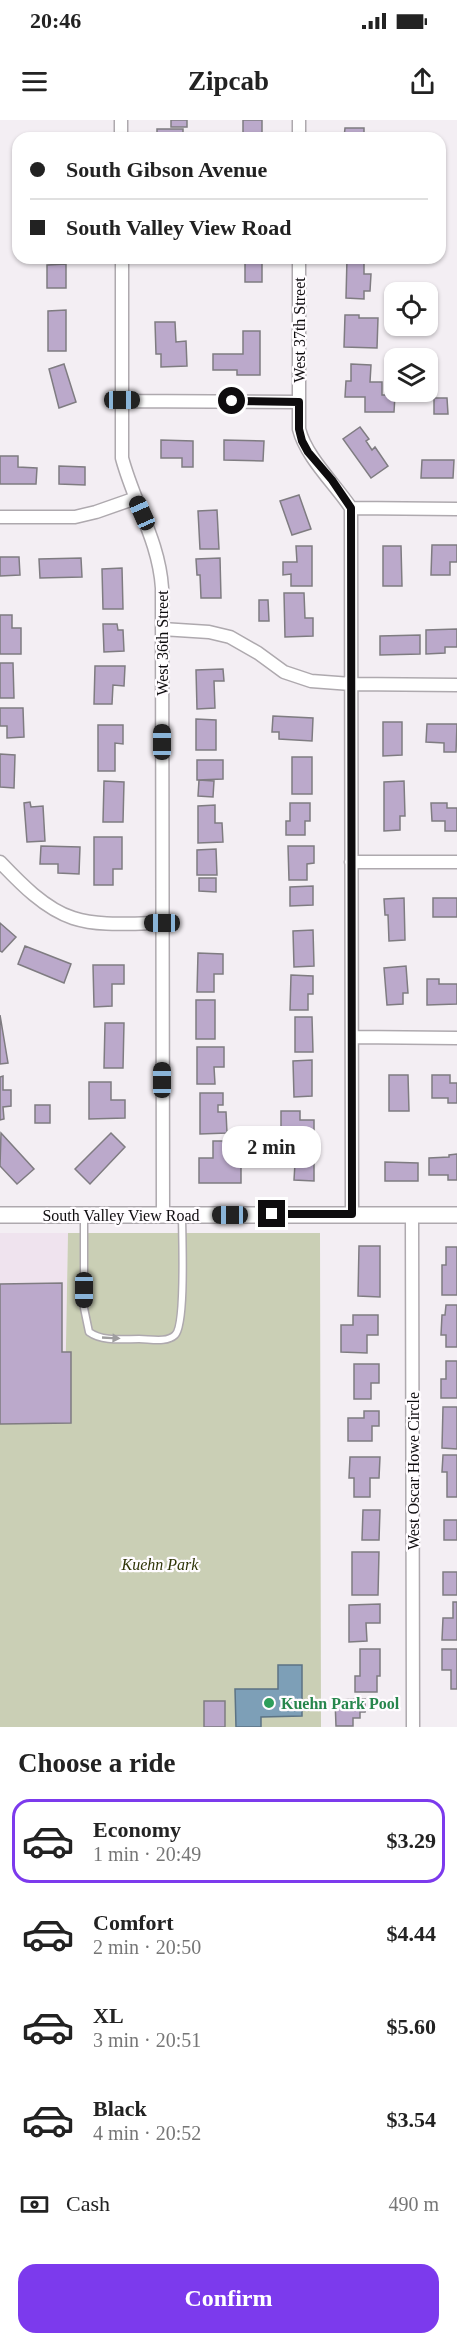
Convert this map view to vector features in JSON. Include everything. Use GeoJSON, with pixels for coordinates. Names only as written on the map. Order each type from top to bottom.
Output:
{"type":"FeatureCollection","features":[{"type":"Feature","properties":{"kind":"street","name":"West 36th Street"},"geometry":{"type":"LineString","coordinates":[[122,264],[122,459],[156,548],[161,569],[163,1215]]}},
{"type":"Feature","properties":{"kind":"street","name":"West 37th Street"},"geometry":{"type":"LineString","coordinates":[[299,264],[299,429],[308,452],[351,508]]}},
{"type":"Feature","properties":{"kind":"street"},"geometry":{"type":"LineString","coordinates":[[122,400],[299,402]]}},
{"type":"Feature","properties":{"kind":"street"},"geometry":{"type":"LineString","coordinates":[[0,517],[75,517],[136,498]]}},
{"type":"Feature","properties":{"kind":"street"},"geometry":{"type":"LineString","coordinates":[[352,1214],[351,508],[457,509]]}},
{"type":"Feature","properties":{"kind":"street"},"geometry":{"type":"LineString","coordinates":[[162,629],[230,637],[258,653],[284,672],[311,681],[457,686]]}},
{"type":"Feature","properties":{"kind":"street"},"geometry":{"type":"LineString","coordinates":[[0,861],[45,904],[72,918],[103,923],[162,923]]}},
{"type":"Feature","properties":{"kind":"street"},"geometry":{"type":"LineString","coordinates":[[351,862],[457,862]]}},
{"type":"Feature","properties":{"kind":"street"},"geometry":{"type":"LineString","coordinates":[[352,1037],[457,1038]]}},
{"type":"Feature","properties":{"kind":"street","name":"South Valley View Road"},"geometry":{"type":"LineString","coordinates":[[0,1215],[457,1215]]}},
{"type":"Feature","properties":{"kind":"street","name":"West Oscar Howe Circle"},"geometry":{"type":"LineString","coordinates":[[412,1215],[413,1727]]}},
{"type":"Feature","properties":{"kind":"lane"},"geometry":{"type":"LineString","coordinates":[[84,1215],[86,1327],[96,1337],[148,1339],[168,1339],[176,1335],[179,1329],[182,1308],[182,1215]]}},
{"type":"Feature","properties":{"kind":"shaded area"},"geometry":{"type":"Polygon","coordinates":[[[0,1233],[68,1233],[65,1401],[0,1401],[0,1233]]]}},
{"type":"Feature","properties":{"kind":"green space","name":"Kuehn Park"},"geometry":{"type":"Polygon","coordinates":[[[68,1233],[320,1233],[321,1727],[0,1727],[0,1401],[65,1400],[68,1233]]]}},
{"type":"Feature","properties":{"kind":"water","name":"Kuehn Park Pool"},"geometry":{"type":"Polygon","coordinates":[[[278,1665],[302,1665],[302,1716],[261,1717],[261,1727],[236,1727],[235,1689],[278,1689],[278,1665]]]}},
{"type":"Feature","properties":{"kind":"building"},"geometry":{"type":"Polygon","coordinates":[[[171,120],[187,120],[187,127],[171,127],[171,120]]]}},
{"type":"Feature","properties":{"kind":"building"},"geometry":{"type":"Polygon","coordinates":[[[243,120],[262,120],[262,132],[243,132],[243,120]]]}},
{"type":"Feature","properties":{"kind":"building"},"geometry":{"type":"Polygon","coordinates":[[[345,128],[364,128],[364,132],[345,132],[345,128]]]}},
{"type":"Feature","properties":{"kind":"building"},"geometry":{"type":"Polygon","coordinates":[[[157,129],[183,129],[183,132],[157,132],[157,129]]]}},
{"type":"Feature","properties":{"kind":"building"},"geometry":{"type":"Polygon","coordinates":[[[66,264],[66,288],[47,288],[47,265],[66,264]]]}},
{"type":"Feature","properties":{"kind":"building"},"geometry":{"type":"Polygon","coordinates":[[[245,264],[262,264],[262,282],[245,282],[245,264]]]}},
{"type":"Feature","properties":{"kind":"building"},"geometry":{"type":"Polygon","coordinates":[[[347,264],[364,264],[364,274],[371,274],[370,291],[364,291],[364,299],[346,298],[347,264]]]}},
{"type":"Feature","properties":{"kind":"building"},"geometry":{"type":"Polygon","coordinates":[[[66,310],[66,351],[48,351],[48,311],[66,310]]]}},
{"type":"Feature","properties":{"kind":"building"},"geometry":{"type":"Polygon","coordinates":[[[345,315],[378,318],[377,348],[344,347],[345,315]]]}},
{"type":"Feature","properties":{"kind":"building"},"geometry":{"type":"Polygon","coordinates":[[[155,322],[175,322],[176,342],[186,341],[187,366],[161,367],[161,354],[156,354],[155,322]]]}},
{"type":"Feature","properties":{"kind":"building"},"geometry":{"type":"Polygon","coordinates":[[[243,331],[260,331],[260,375],[237,375],[237,370],[213,370],[213,354],[243,354],[243,331]]]}},
{"type":"Feature","properties":{"kind":"building"},"geometry":{"type":"Polygon","coordinates":[[[64,364],[76,402],[59,408],[49,369],[64,364]]]}},
{"type":"Feature","properties":{"kind":"building"},"geometry":{"type":"Polygon","coordinates":[[[351,364],[371,365],[370,382],[382,382],[384,402],[395,402],[394,412],[365,412],[365,397],[345,397],[346,381],[351,381],[351,364]]]}},
{"type":"Feature","properties":{"kind":"building"},"geometry":{"type":"Polygon","coordinates":[[[438,398],[447,398],[448,414],[434,414],[434,402],[438,402],[438,398]]]}},
{"type":"Feature","properties":{"kind":"building"},"geometry":{"type":"Polygon","coordinates":[[[360,427],[369,439],[366,441],[372,450],[375,447],[388,466],[371,478],[343,439],[360,427]]]}},
{"type":"Feature","properties":{"kind":"building"},"geometry":{"type":"Polygon","coordinates":[[[161,440],[193,441],[193,467],[182,467],[182,458],[161,458],[161,440]]]}},
{"type":"Feature","properties":{"kind":"building"},"geometry":{"type":"Polygon","coordinates":[[[224,440],[264,441],[263,461],[224,460],[224,440]]]}},
{"type":"Feature","properties":{"kind":"building"},"geometry":{"type":"Polygon","coordinates":[[[0,456],[18,456],[18,467],[37,468],[36,484],[0,484],[0,456]]]}},
{"type":"Feature","properties":{"kind":"building"},"geometry":{"type":"Polygon","coordinates":[[[422,460],[454,460],[453,478],[421,478],[422,460]]]}},
{"type":"Feature","properties":{"kind":"building"},"geometry":{"type":"Polygon","coordinates":[[[59,466],[85,467],[85,485],[59,484],[59,466]]]}},
{"type":"Feature","properties":{"kind":"building"},"geometry":{"type":"Polygon","coordinates":[[[299,495],[311,529],[292,535],[280,501],[299,495]]]}},
{"type":"Feature","properties":{"kind":"building"},"geometry":{"type":"Polygon","coordinates":[[[217,510],[219,549],[200,549],[198,511],[217,510]]]}},
{"type":"Feature","properties":{"kind":"building"},"geometry":{"type":"Polygon","coordinates":[[[432,545],[457,545],[457,562],[450,562],[450,575],[431,575],[432,545]]]}},
{"type":"Feature","properties":{"kind":"building"},"geometry":{"type":"Polygon","coordinates":[[[296,546],[312,546],[312,586],[291,586],[291,574],[283,575],[283,562],[297,562],[296,546]]]}},
{"type":"Feature","properties":{"kind":"building"},"geometry":{"type":"Polygon","coordinates":[[[383,546],[401,546],[402,586],[383,586],[383,546]]]}},
{"type":"Feature","properties":{"kind":"building"},"geometry":{"type":"Polygon","coordinates":[[[0,557],[19,557],[20,575],[0,576],[0,557]]]}},
{"type":"Feature","properties":{"kind":"building"},"geometry":{"type":"Polygon","coordinates":[[[81,558],[82,577],[40,578],[39,559],[81,558]]]}},
{"type":"Feature","properties":{"kind":"building"},"geometry":{"type":"Polygon","coordinates":[[[220,558],[221,598],[201,598],[200,575],[197,575],[196,559],[220,558]]]}},
{"type":"Feature","properties":{"kind":"building"},"geometry":{"type":"Polygon","coordinates":[[[122,568],[123,609],[103,609],[102,569],[122,568]]]}},
{"type":"Feature","properties":{"kind":"building"},"geometry":{"type":"Polygon","coordinates":[[[284,593],[304,593],[305,618],[313,618],[313,636],[285,637],[284,593]]]}},
{"type":"Feature","properties":{"kind":"building"},"geometry":{"type":"Polygon","coordinates":[[[259,600],[268,600],[269,621],[259,621],[259,600]]]}},
{"type":"Feature","properties":{"kind":"building"},"geometry":{"type":"Polygon","coordinates":[[[0,615],[12,615],[12,628],[21,628],[21,654],[0,654],[0,615]]]}},
{"type":"Feature","properties":{"kind":"building"},"geometry":{"type":"Polygon","coordinates":[[[103,624],[117,624],[118,630],[123,630],[124,651],[104,652],[103,624]]]}},
{"type":"Feature","properties":{"kind":"building"},"geometry":{"type":"Polygon","coordinates":[[[457,629],[457,647],[445,647],[445,653],[426,654],[426,630],[457,629]]]}},
{"type":"Feature","properties":{"kind":"building"},"geometry":{"type":"Polygon","coordinates":[[[420,635],[420,654],[380,655],[380,636],[420,635]]]}},
{"type":"Feature","properties":{"kind":"building"},"geometry":{"type":"Polygon","coordinates":[[[0,663],[13,663],[14,698],[0,698],[0,663]]]}},
{"type":"Feature","properties":{"kind":"building"},"geometry":{"type":"Polygon","coordinates":[[[95,666],[125,666],[124,686],[113,685],[112,704],[94,704],[95,666]]]}},
{"type":"Feature","properties":{"kind":"building"},"geometry":{"type":"Polygon","coordinates":[[[223,669],[224,681],[214,681],[215,708],[197,709],[196,670],[223,669]]]}},
{"type":"Feature","properties":{"kind":"building"},"geometry":{"type":"Polygon","coordinates":[[[0,708],[23,708],[24,737],[7,738],[7,726],[0,726],[0,708]]]}},
{"type":"Feature","properties":{"kind":"building"},"geometry":{"type":"Polygon","coordinates":[[[273,716],[313,718],[312,741],[279,739],[279,732],[272,732],[273,716]]]}},
{"type":"Feature","properties":{"kind":"building"},"geometry":{"type":"Polygon","coordinates":[[[196,719],[216,720],[216,750],[196,750],[196,719]]]}},
{"type":"Feature","properties":{"kind":"building"},"geometry":{"type":"Polygon","coordinates":[[[383,722],[402,722],[402,755],[383,756],[383,722]]]}},
{"type":"Feature","properties":{"kind":"building"},"geometry":{"type":"Polygon","coordinates":[[[427,724],[457,724],[456,752],[444,752],[444,743],[426,742],[427,724]]]}},
{"type":"Feature","properties":{"kind":"building"},"geometry":{"type":"Polygon","coordinates":[[[98,725],[123,725],[123,744],[115,743],[115,771],[98,771],[98,725]]]}},
{"type":"Feature","properties":{"kind":"building"},"geometry":{"type":"Polygon","coordinates":[[[0,754],[15,755],[14,788],[0,787],[0,754]]]}},
{"type":"Feature","properties":{"kind":"building"},"geometry":{"type":"Polygon","coordinates":[[[292,757],[312,757],[312,794],[292,794],[292,757]]]}},
{"type":"Feature","properties":{"kind":"building"},"geometry":{"type":"Polygon","coordinates":[[[197,760],[223,760],[223,779],[197,780],[197,760]]]}},
{"type":"Feature","properties":{"kind":"building"},"geometry":{"type":"Polygon","coordinates":[[[199,780],[214,781],[213,797],[198,796],[199,780]]]}},
{"type":"Feature","properties":{"kind":"building"},"geometry":{"type":"Polygon","coordinates":[[[104,781],[124,782],[123,822],[103,822],[104,781]]]}},
{"type":"Feature","properties":{"kind":"building"},"geometry":{"type":"Polygon","coordinates":[[[404,781],[405,816],[400,816],[400,830],[384,831],[384,782],[404,781]]]}},
{"type":"Feature","properties":{"kind":"building"},"geometry":{"type":"Polygon","coordinates":[[[30,802],[31,807],[43,806],[45,841],[27,842],[24,803],[30,802]]]}},
{"type":"Feature","properties":{"kind":"building"},"geometry":{"type":"Polygon","coordinates":[[[290,803],[310,803],[310,821],[305,821],[305,835],[286,835],[286,821],[290,821],[290,803]]]}},
{"type":"Feature","properties":{"kind":"building"},"geometry":{"type":"Polygon","coordinates":[[[431,803],[447,803],[447,808],[457,808],[457,831],[445,831],[445,821],[432,821],[431,803]]]}},
{"type":"Feature","properties":{"kind":"building"},"geometry":{"type":"Polygon","coordinates":[[[215,805],[215,823],[222,823],[223,842],[198,843],[198,806],[215,805]]]}},
{"type":"Feature","properties":{"kind":"building"},"geometry":{"type":"Polygon","coordinates":[[[94,837],[122,837],[122,869],[113,869],[113,885],[94,885],[94,837]]]}},
{"type":"Feature","properties":{"kind":"building"},"geometry":{"type":"Polygon","coordinates":[[[41,846],[80,847],[79,874],[58,873],[58,864],[40,864],[41,846]]]}},
{"type":"Feature","properties":{"kind":"building"},"geometry":{"type":"Polygon","coordinates":[[[288,846],[314,846],[314,863],[307,864],[307,880],[289,880],[288,846]]]}},
{"type":"Feature","properties":{"kind":"building"},"geometry":{"type":"Polygon","coordinates":[[[216,849],[217,875],[197,875],[197,850],[216,849]]]}},
{"type":"Feature","properties":{"kind":"building"},"geometry":{"type":"Polygon","coordinates":[[[199,878],[216,878],[216,892],[199,891],[199,878]]]}},
{"type":"Feature","properties":{"kind":"building"},"geometry":{"type":"Polygon","coordinates":[[[313,886],[313,905],[290,906],[290,887],[313,886]]]}},
{"type":"Feature","properties":{"kind":"building"},"geometry":{"type":"Polygon","coordinates":[[[404,898],[405,940],[389,941],[388,915],[385,915],[384,899],[404,898]]]}},
{"type":"Feature","properties":{"kind":"building"},"geometry":{"type":"Polygon","coordinates":[[[433,898],[457,898],[457,917],[433,917],[433,898]]]}},
{"type":"Feature","properties":{"kind":"building"},"geometry":{"type":"Polygon","coordinates":[[[0,923],[16,937],[2,952],[0,951],[0,923]]]}},
{"type":"Feature","properties":{"kind":"building"},"geometry":{"type":"Polygon","coordinates":[[[313,930],[314,966],[294,967],[293,931],[313,930]]]}},
{"type":"Feature","properties":{"kind":"building"},"geometry":{"type":"Polygon","coordinates":[[[25,946],[71,964],[64,983],[18,964],[25,946]]]}},
{"type":"Feature","properties":{"kind":"building"},"geometry":{"type":"Polygon","coordinates":[[[198,953],[223,954],[223,974],[214,974],[214,992],[197,992],[198,953]]]}},
{"type":"Feature","properties":{"kind":"building"},"geometry":{"type":"Polygon","coordinates":[[[93,965],[124,965],[124,984],[112,984],[112,1006],[94,1007],[93,965]]]}},
{"type":"Feature","properties":{"kind":"building"},"geometry":{"type":"Polygon","coordinates":[[[406,966],[408,993],[403,993],[403,1004],[387,1005],[384,968],[406,966]]]}},
{"type":"Feature","properties":{"kind":"building"},"geometry":{"type":"Polygon","coordinates":[[[291,975],[313,976],[313,994],[308,994],[308,1010],[290,1010],[291,975]]]}},
{"type":"Feature","properties":{"kind":"building"},"geometry":{"type":"Polygon","coordinates":[[[427,979],[439,979],[439,984],[457,984],[457,1004],[427,1005],[427,979]]]}},
{"type":"Feature","properties":{"kind":"building"},"geometry":{"type":"Polygon","coordinates":[[[196,1000],[215,1000],[215,1039],[196,1039],[196,1000]]]}},
{"type":"Feature","properties":{"kind":"building"},"geometry":{"type":"Polygon","coordinates":[[[0,1015],[8,1063],[0,1064],[0,1015]]]}},
{"type":"Feature","properties":{"kind":"building"},"geometry":{"type":"Polygon","coordinates":[[[295,1017],[312,1017],[313,1052],[295,1052],[295,1017]]]}},
{"type":"Feature","properties":{"kind":"building"},"geometry":{"type":"Polygon","coordinates":[[[105,1023],[124,1023],[123,1068],[104,1068],[105,1023]]]}},
{"type":"Feature","properties":{"kind":"building"},"geometry":{"type":"Polygon","coordinates":[[[197,1047],[224,1047],[224,1067],[214,1067],[215,1084],[197,1084],[197,1047]]]}},
{"type":"Feature","properties":{"kind":"building"},"geometry":{"type":"Polygon","coordinates":[[[312,1060],[312,1096],[294,1097],[293,1061],[312,1060]]]}},
{"type":"Feature","properties":{"kind":"building"},"geometry":{"type":"Polygon","coordinates":[[[389,1075],[408,1075],[409,1111],[389,1111],[389,1075]]]}},
{"type":"Feature","properties":{"kind":"building"},"geometry":{"type":"Polygon","coordinates":[[[432,1075],[450,1075],[450,1083],[457,1083],[457,1103],[448,1103],[448,1098],[432,1098],[432,1075]]]}},
{"type":"Feature","properties":{"kind":"building"},"geometry":{"type":"Polygon","coordinates":[[[3,1076],[3,1090],[11,1090],[11,1106],[3,1107],[4,1119],[0,1120],[0,1077],[3,1076]]]}},
{"type":"Feature","properties":{"kind":"building"},"geometry":{"type":"Polygon","coordinates":[[[89,1082],[111,1082],[111,1100],[125,1100],[125,1118],[89,1119],[89,1082]]]}},
{"type":"Feature","properties":{"kind":"building"},"geometry":{"type":"Polygon","coordinates":[[[200,1093],[223,1093],[223,1105],[218,1105],[218,1112],[226,1112],[227,1133],[200,1134],[200,1093]]]}},
{"type":"Feature","properties":{"kind":"building"},"geometry":{"type":"Polygon","coordinates":[[[35,1105],[50,1105],[50,1123],[35,1123],[35,1105]]]}},
{"type":"Feature","properties":{"kind":"building"},"geometry":{"type":"Polygon","coordinates":[[[281,1111],[300,1111],[300,1120],[314,1120],[314,1137],[281,1137],[281,1111]]]}},
{"type":"Feature","properties":{"kind":"building"},"geometry":{"type":"Polygon","coordinates":[[[1,1133],[34,1169],[17,1184],[0,1166],[1,1133]]]}},
{"type":"Feature","properties":{"kind":"building"},"geometry":{"type":"Polygon","coordinates":[[[111,1133],[125,1147],[90,1184],[75,1169],[111,1133]]]}},
{"type":"Feature","properties":{"kind":"building"},"geometry":{"type":"Polygon","coordinates":[[[213,1141],[241,1141],[241,1183],[199,1183],[199,1158],[213,1158],[213,1141]]]}},
{"type":"Feature","properties":{"kind":"building"},"geometry":{"type":"Polygon","coordinates":[[[289,1152],[314,1152],[314,1181],[294,1180],[295,1163],[289,1163],[289,1152]]]}},
{"type":"Feature","properties":{"kind":"building"},"geometry":{"type":"Polygon","coordinates":[[[457,1154],[457,1180],[448,1180],[448,1175],[429,1175],[429,1158],[449,1157],[449,1155],[457,1154]]]}},
{"type":"Feature","properties":{"kind":"building"},"geometry":{"type":"Polygon","coordinates":[[[385,1162],[418,1163],[418,1181],[385,1181],[385,1162]]]}},
{"type":"Feature","properties":{"kind":"building"},"geometry":{"type":"Polygon","coordinates":[[[359,1246],[380,1246],[380,1297],[358,1296],[359,1246]]]}},
{"type":"Feature","properties":{"kind":"building"},"geometry":{"type":"Polygon","coordinates":[[[446,1247],[457,1247],[457,1295],[442,1295],[442,1265],[446,1265],[446,1247]]]}},
{"type":"Feature","properties":{"kind":"building"},"geometry":{"type":"Polygon","coordinates":[[[62,1283],[62,1352],[71,1352],[71,1423],[0,1424],[0,1284],[62,1283]]]}},
{"type":"Feature","properties":{"kind":"building"},"geometry":{"type":"Polygon","coordinates":[[[446,1305],[457,1305],[457,1347],[446,1347],[446,1335],[441,1335],[442,1315],[445,1315],[446,1305]]]}},
{"type":"Feature","properties":{"kind":"building"},"geometry":{"type":"Polygon","coordinates":[[[353,1315],[378,1315],[378,1335],[367,1335],[367,1353],[341,1352],[341,1325],[353,1325],[353,1315]]]}},
{"type":"Feature","properties":{"kind":"building"},"geometry":{"type":"Polygon","coordinates":[[[446,1361],[457,1361],[457,1398],[441,1398],[441,1379],[446,1379],[446,1361]]]}},
{"type":"Feature","properties":{"kind":"building"},"geometry":{"type":"Polygon","coordinates":[[[354,1364],[379,1364],[379,1383],[371,1383],[371,1399],[354,1399],[354,1364]]]}},
{"type":"Feature","properties":{"kind":"building"},"geometry":{"type":"Polygon","coordinates":[[[443,1407],[457,1407],[457,1449],[442,1448],[443,1407]]]}},
{"type":"Feature","properties":{"kind":"building"},"geometry":{"type":"Polygon","coordinates":[[[364,1411],[379,1411],[379,1426],[372,1426],[372,1441],[348,1441],[348,1418],[364,1418],[364,1411]]]}},
{"type":"Feature","properties":{"kind":"building"},"geometry":{"type":"Polygon","coordinates":[[[443,1455],[457,1455],[457,1497],[447,1497],[447,1472],[442,1472],[443,1455]]]}},
{"type":"Feature","properties":{"kind":"building"},"geometry":{"type":"Polygon","coordinates":[[[350,1457],[380,1457],[379,1478],[370,1478],[370,1497],[354,1497],[354,1478],[349,1478],[350,1457]]]}},
{"type":"Feature","properties":{"kind":"building"},"geometry":{"type":"Polygon","coordinates":[[[363,1510],[380,1510],[379,1540],[362,1540],[363,1510]]]}},
{"type":"Feature","properties":{"kind":"building"},"geometry":{"type":"Polygon","coordinates":[[[444,1520],[457,1520],[457,1540],[444,1540],[444,1520]]]}},
{"type":"Feature","properties":{"kind":"building"},"geometry":{"type":"Polygon","coordinates":[[[352,1552],[379,1552],[378,1595],[352,1595],[352,1552]]]}},
{"type":"Feature","properties":{"kind":"building"},"geometry":{"type":"Polygon","coordinates":[[[443,1572],[457,1572],[457,1595],[443,1595],[443,1572]]]}},
{"type":"Feature","properties":{"kind":"building"},"geometry":{"type":"Polygon","coordinates":[[[453,1602],[457,1602],[457,1640],[442,1640],[443,1618],[453,1618],[453,1602]]]}},
{"type":"Feature","properties":{"kind":"building"},"geometry":{"type":"Polygon","coordinates":[[[380,1604],[380,1623],[366,1623],[367,1641],[349,1642],[349,1605],[380,1604]]]}},
{"type":"Feature","properties":{"kind":"building"},"geometry":{"type":"Polygon","coordinates":[[[360,1649],[380,1649],[380,1676],[377,1676],[377,1692],[355,1692],[355,1676],[360,1676],[360,1649]]]}},
{"type":"Feature","properties":{"kind":"building"},"geometry":{"type":"Polygon","coordinates":[[[442,1649],[457,1649],[457,1689],[451,1689],[451,1670],[442,1670],[442,1649]]]}},
{"type":"Feature","properties":{"kind":"building"},"geometry":{"type":"Polygon","coordinates":[[[365,1699],[365,1712],[360,1712],[360,1718],[353,1718],[353,1726],[336,1726],[335,1700],[365,1699]]]}},
{"type":"Feature","properties":{"kind":"building"},"geometry":{"type":"Polygon","coordinates":[[[204,1701],[225,1701],[225,1727],[204,1727],[204,1701]]]}},
{"type":"Feature","properties":{"kind":"place","name":"Kuehn Park Pool"},"geometry":{"type":"Point","coordinates":[269,1703]}},
{"type":"Feature","properties":{"kind":"route"},"geometry":{"type":"LineString","coordinates":[[232,401],[299,402],[299,429],[302,441],[351,508],[352,1214],[272,1214]]}}]}
